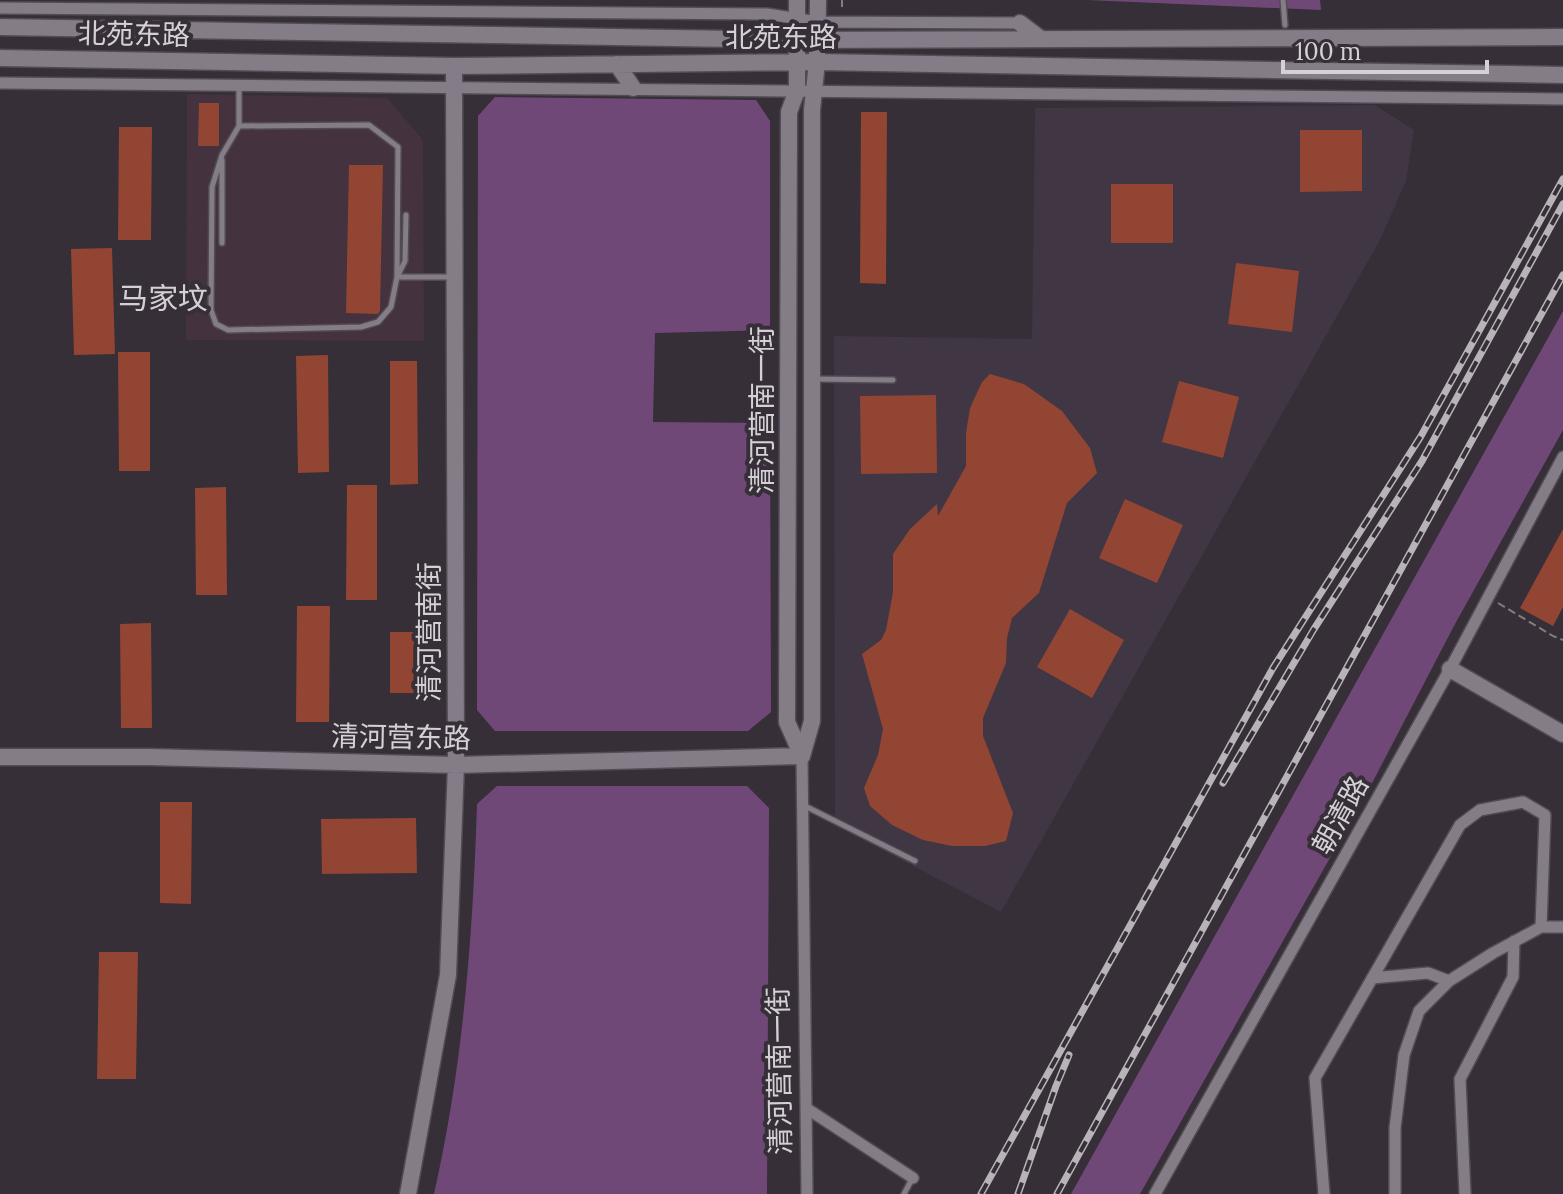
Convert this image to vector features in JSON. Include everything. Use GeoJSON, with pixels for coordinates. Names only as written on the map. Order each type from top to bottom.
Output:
{"type":"FeatureCollection","features":[{"type":"Feature","properties":{"kind":"street","name":"清河营南一街"},"geometry":{"type":"LineString","coordinates":[[797,0],[797,90],[789,112],[787,722],[802,756]]}},
{"type":"Feature","properties":{"kind":"street","name":"清河营南一街"},"geometry":{"type":"LineString","coordinates":[[807,1194],[802,756],[812,721],[812,110],[818,0]]}},
{"type":"Feature","properties":{"kind":"street"},"geometry":{"type":"LineString","coordinates":[[0,8],[310,5],[767,14],[818,22],[1020,23],[1041,39]]}},
{"type":"Feature","properties":{"kind":"street","name":"北苑东路"},"geometry":{"type":"LineString","coordinates":[[0,27],[797,40],[1563,37]]}},
{"type":"Feature","properties":{"kind":"street","name":"北苑东路"},"geometry":{"type":"LineString","coordinates":[[0,58],[454,66],[817,62],[1563,75]]}},
{"type":"Feature","properties":{"kind":"street"},"geometry":{"type":"LineString","coordinates":[[617,64],[633,88]]}},
{"type":"Feature","properties":{"kind":"street","name":"清河营南街"},"geometry":{"type":"LineString","coordinates":[[408,1194],[448,975],[456,765],[454,66]]}},
{"type":"Feature","properties":{"kind":"street"},"geometry":{"type":"LineString","coordinates":[[0,83],[1563,99]]}},
{"type":"Feature","properties":{"kind":"street","name":"朝清路"},"geometry":{"type":"LineString","coordinates":[[1155,1194],[1450,669],[1563,457]]}},
{"type":"Feature","properties":{"kind":"street"},"geometry":{"type":"LineString","coordinates":[[1450,669],[1563,734]]}},
{"type":"Feature","properties":{"kind":"street","name":"清河营东路"},"geometry":{"type":"LineString","coordinates":[[0,757],[149,757],[456,765],[802,756]]}},
{"type":"Feature","properties":{"kind":"street"},"geometry":{"type":"LineString","coordinates":[[1324,1194],[1315,1078],[1460,825],[1480,810],[1523,802],[1545,815],[1541,927]]}},
{"type":"Feature","properties":{"kind":"street"},"geometry":{"type":"LineString","coordinates":[[1395,1194],[1395,1128],[1404,1055],[1419,1011],[1449,981],[1514,941],[1541,927],[1563,927]]}},
{"type":"Feature","properties":{"kind":"street"},"geometry":{"type":"LineString","coordinates":[[1465,1194],[1460,1079],[1513,977],[1514,941]]}},
{"type":"Feature","properties":{"kind":"street"},"geometry":{"type":"LineString","coordinates":[[1372,978],[1428,973],[1449,981]]}},
{"type":"Feature","properties":{"kind":"street"},"geometry":{"type":"LineString","coordinates":[[806,1108],[913,1178]]}},
{"type":"Feature","properties":{"kind":"lane"},"geometry":{"type":"LineString","coordinates":[[1283,0],[1285,25]]}},
{"type":"Feature","properties":{"kind":"lane"},"geometry":{"type":"LineString","coordinates":[[239,85],[239,126],[222,155],[212,187],[211,310],[216,324],[228,330],[361,327],[378,322],[391,307],[397,277],[398,147],[369,125],[239,126]]}},
{"type":"Feature","properties":{"kind":"lane"},"geometry":{"type":"LineString","coordinates":[[222,155],[222,243]]}},
{"type":"Feature","properties":{"kind":"lane"},"geometry":{"type":"LineString","coordinates":[[397,277],[405,261],[406,215]]}},
{"type":"Feature","properties":{"kind":"lane"},"geometry":{"type":"LineString","coordinates":[[397,277],[454,277]]}},
{"type":"Feature","properties":{"kind":"lane"},"geometry":{"type":"LineString","coordinates":[[812,379],[893,380]]}},
{"type":"Feature","properties":{"kind":"lane"},"geometry":{"type":"LineString","coordinates":[[803,804],[915,861]]}},
{"type":"Feature","properties":{"kind":"lane"},"geometry":{"type":"LineString","coordinates":[[904,1194],[913,1178]]}},
{"type":"Feature","properties":{"kind":"path"},"geometry":{"type":"LineString","coordinates":[[1488,597],[1563,640]]}},
{"type":"Feature","properties":{"kind":"shaded area"},"geometry":{"type":"Polygon","coordinates":[[[1087,0],[1320,0],[1321,10],[1087,0]]]}},
{"type":"Feature","properties":{"kind":"shaded area"},"geometry":{"type":"Polygon","coordinates":[[[187,94],[387,98],[423,140],[424,341],[186,340],[187,94]]]}},
{"type":"Feature","properties":{"kind":"shaded area"},"geometry":{"type":"Polygon","coordinates":[[[495,97],[756,100],[770,121],[770,330],[655,333],[653,422],[770,423],[771,712],[748,731],[495,731],[477,710],[478,116],[495,97]]]}},
{"type":"Feature","properties":{"kind":"shaded area"},"geometry":{"type":"Polygon","coordinates":[[[1375,105],[1414,130],[1406,181],[1381,238],[1001,912],[835,825],[834,336],[1032,339],[1035,108],[1375,105]]]}},
{"type":"Feature","properties":{"kind":"shaded area"},"geometry":{"type":"Polygon","coordinates":[[[1563,311],[1563,430],[1455,624],[1370,787],[1140,1194],[1071,1194],[1563,311]]]}},
{"type":"Feature","properties":{"kind":"shaded area"},"geometry":{"type":"Polygon","coordinates":[[[497,786],[747,786],[769,808],[767,1194],[434,1194],[452,1097],[465,1000],[477,804],[497,786]]]}},
{"type":"Feature","properties":{"kind":"building"},"geometry":{"type":"Polygon","coordinates":[[[199,103],[219,103],[219,146],[198,146],[199,103]]]}},
{"type":"Feature","properties":{"kind":"building"},"geometry":{"type":"Polygon","coordinates":[[[861,112],[887,112],[886,284],[860,283],[861,112]]]}},
{"type":"Feature","properties":{"kind":"building"},"geometry":{"type":"Polygon","coordinates":[[[119,127],[152,127],[151,240],[118,240],[119,127]]]}},
{"type":"Feature","properties":{"kind":"building"},"geometry":{"type":"Polygon","coordinates":[[[1300,130],[1362,130],[1362,191],[1300,192],[1300,130]]]}},
{"type":"Feature","properties":{"kind":"building"},"geometry":{"type":"Polygon","coordinates":[[[349,165],[383,165],[378,314],[346,313],[349,165]]]}},
{"type":"Feature","properties":{"kind":"building"},"geometry":{"type":"Polygon","coordinates":[[[1111,184],[1173,184],[1173,243],[1111,243],[1111,184]]]}},
{"type":"Feature","properties":{"kind":"building"},"geometry":{"type":"Polygon","coordinates":[[[112,248],[115,354],[74,355],[71,249],[112,248]]]}},
{"type":"Feature","properties":{"kind":"building"},"geometry":{"type":"Polygon","coordinates":[[[1236,263],[1299,271],[1292,332],[1228,324],[1236,263]]]}},
{"type":"Feature","properties":{"kind":"building"},"geometry":{"type":"Polygon","coordinates":[[[118,352],[150,352],[150,471],[119,471],[118,352]]]}},
{"type":"Feature","properties":{"kind":"building"},"geometry":{"type":"Polygon","coordinates":[[[328,355],[329,472],[298,473],[296,356],[328,355]]]}},
{"type":"Feature","properties":{"kind":"building"},"geometry":{"type":"Polygon","coordinates":[[[390,361],[417,361],[418,484],[390,485],[390,361]]]}},
{"type":"Feature","properties":{"kind":"building"},"geometry":{"type":"Polygon","coordinates":[[[990,374],[1024,384],[1062,411],[1090,448],[1097,473],[1067,503],[1039,593],[1012,618],[1006,663],[983,718],[983,736],[1013,813],[1006,841],[985,846],[952,846],[923,840],[892,825],[870,806],[864,788],[878,755],[883,729],[862,654],[881,640],[886,630],[893,592],[893,554],[910,529],[937,504],[938,516],[966,466],[970,408],[982,382],[990,374]]]}},
{"type":"Feature","properties":{"kind":"building"},"geometry":{"type":"Polygon","coordinates":[[[1179,381],[1239,397],[1223,458],[1162,442],[1179,381]]]}},
{"type":"Feature","properties":{"kind":"building"},"geometry":{"type":"Polygon","coordinates":[[[936,395],[937,473],[861,474],[860,396],[936,395]]]}},
{"type":"Feature","properties":{"kind":"building"},"geometry":{"type":"Polygon","coordinates":[[[347,485],[377,485],[377,600],[346,600],[347,485]]]}},
{"type":"Feature","properties":{"kind":"building"},"geometry":{"type":"Polygon","coordinates":[[[226,487],[227,595],[196,595],[195,488],[226,487]]]}},
{"type":"Feature","properties":{"kind":"building"},"geometry":{"type":"Polygon","coordinates":[[[1125,499],[1183,525],[1157,583],[1099,558],[1125,499]]]}},
{"type":"Feature","properties":{"kind":"building"},"geometry":{"type":"Polygon","coordinates":[[[1563,529],[1563,607],[1553,626],[1520,608],[1563,529]]]}},
{"type":"Feature","properties":{"kind":"building"},"geometry":{"type":"Polygon","coordinates":[[[297,606],[330,606],[329,722],[296,722],[297,606]]]}},
{"type":"Feature","properties":{"kind":"building"},"geometry":{"type":"Polygon","coordinates":[[[1070,609],[1124,640],[1092,698],[1037,667],[1070,609]]]}},
{"type":"Feature","properties":{"kind":"building"},"geometry":{"type":"Polygon","coordinates":[[[151,623],[152,728],[121,728],[120,624],[151,623]]]}},
{"type":"Feature","properties":{"kind":"building"},"geometry":{"type":"Polygon","coordinates":[[[390,632],[415,632],[415,693],[390,693],[390,632]]]}},
{"type":"Feature","properties":{"kind":"building"},"geometry":{"type":"Polygon","coordinates":[[[160,802],[192,802],[191,904],[160,903],[160,802]]]}},
{"type":"Feature","properties":{"kind":"building"},"geometry":{"type":"Polygon","coordinates":[[[416,818],[417,873],[322,874],[321,819],[416,818]]]}},
{"type":"Feature","properties":{"kind":"building"},"geometry":{"type":"Polygon","coordinates":[[[99,952],[138,952],[136,1079],[97,1079],[99,952]]]}},
{"type":"Feature","properties":{"kind":"railway"},"geometry":{"type":"LineString","coordinates":[[981,1194],[1273,668],[1421,436],[1563,179]]}},
{"type":"Feature","properties":{"kind":"railway"},"geometry":{"type":"LineString","coordinates":[[1223,783],[1314,629],[1422,461],[1563,204]]}},
{"type":"Feature","properties":{"kind":"railway"},"geometry":{"type":"LineString","coordinates":[[1057,1194],[1563,275]]}},
{"type":"Feature","properties":{"kind":"railway"},"geometry":{"type":"LineString","coordinates":[[1018,1194],[1069,1055]]}},
{"type":"Feature","properties":{"kind":"district","name":"马家坟"},"geometry":{"type":"Point","coordinates":[163,298]}}]}
